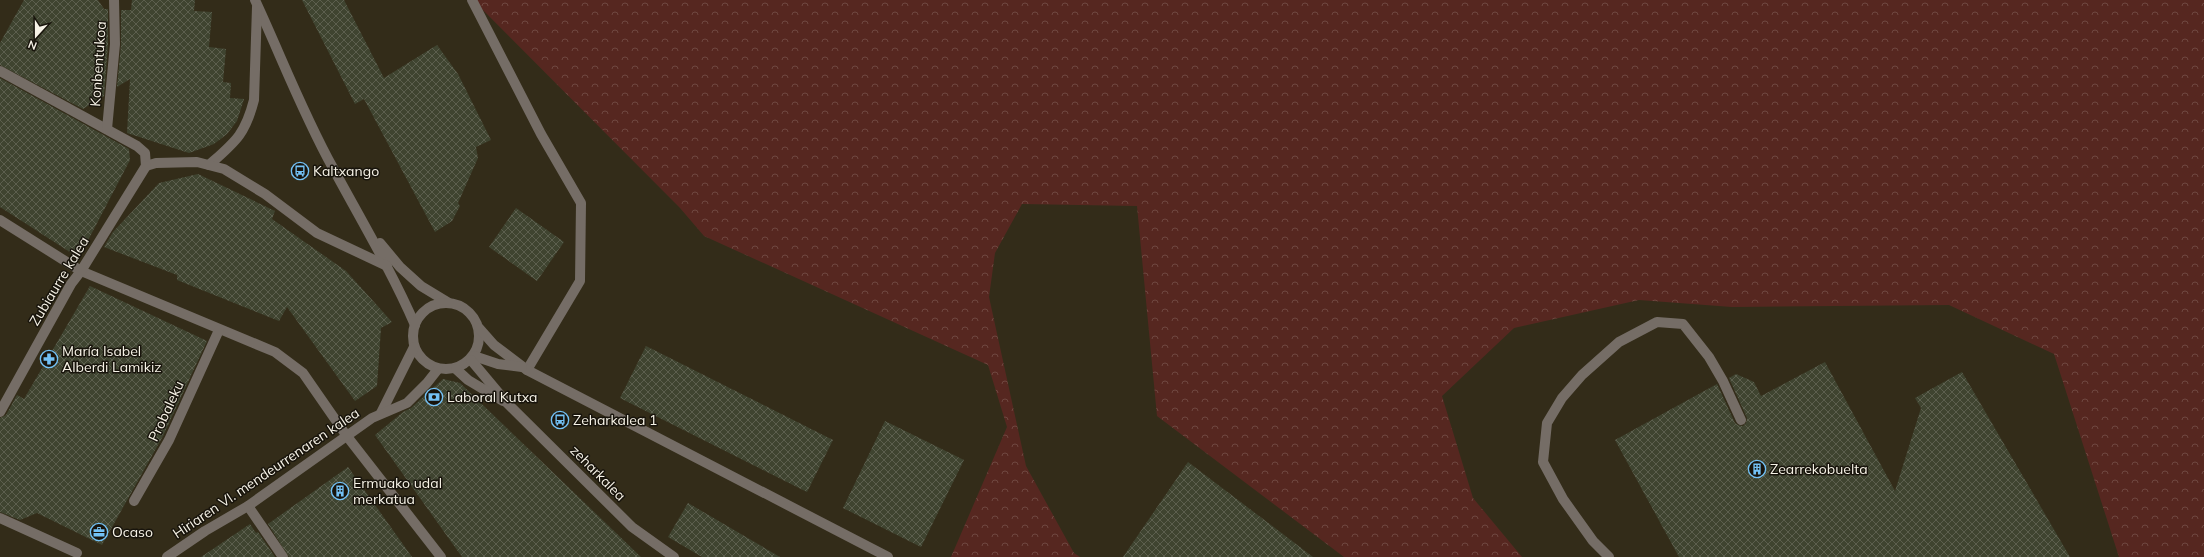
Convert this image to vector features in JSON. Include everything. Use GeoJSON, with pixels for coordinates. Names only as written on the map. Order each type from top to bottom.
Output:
{"type":"FeatureCollection","features":[{"type":"Feature","properties":{"kind":"street","name":"Konbentukoa"},"geometry":{"type":"LineString","coordinates":[[107,129],[115,44],[114,0]]}},
{"type":"Feature","properties":{"kind":"street"},"geometry":{"type":"LineString","coordinates":[[472,0],[538,127],[582,203],[580,281],[525,368]]}},
{"type":"Feature","properties":{"kind":"street"},"geometry":{"type":"LineString","coordinates":[[209,165],[231,146],[244,130],[250,114],[254,100],[256,3]]}},
{"type":"Feature","properties":{"kind":"street"},"geometry":{"type":"LineString","coordinates":[[256,3],[308,120],[333,169],[370,233],[415,325]]}},
{"type":"Feature","properties":{"kind":"street"},"geometry":{"type":"LineString","coordinates":[[0,71],[107,129],[145,153],[146,166],[156,163],[197,162],[224,169],[265,194],[317,233],[387,266]]}},
{"type":"Feature","properties":{"kind":"street","name":"Zubiaurre kalea"},"geometry":{"type":"LineString","coordinates":[[0,412],[67,290],[81,271],[146,166]]}},
{"type":"Feature","properties":{"kind":"street"},"geometry":{"type":"LineString","coordinates":[[0,220],[81,271],[219,330],[275,352],[303,373],[346,435],[441,557]]}},
{"type":"Feature","properties":{"kind":"street"},"geometry":{"type":"LineString","coordinates":[[370,233],[400,267],[421,286],[449,303]]}},
{"type":"Feature","properties":{"kind":"street"},"geometry":{"type":"LineString","coordinates":[[479,328],[479,342],[472,358],[456,369],[438,369],[428,364],[420,357],[414,347],[413,336],[415,325],[420,316],[428,308],[438,304],[449,303],[459,305],[475,318],[479,328],[494,345],[525,368],[888,557]]}},
{"type":"Feature","properties":{"kind":"street"},"geometry":{"type":"LineString","coordinates":[[1609,557],[1593,541],[1563,499],[1543,462],[1547,423],[1562,398],[1582,375],[1619,342],[1657,322],[1683,324],[1709,357],[1723,381],[1741,420]]}},
{"type":"Feature","properties":{"kind":"street","name":"Probaleku"},"geometry":{"type":"LineString","coordinates":[[134,501],[169,440],[219,330]]}},
{"type":"Feature","properties":{"kind":"street","name":"Hiriaren VI. mendeurrenaren kalea"},"geometry":{"type":"LineString","coordinates":[[381,413],[414,347]]}},
{"type":"Feature","properties":{"kind":"street"},"geometry":{"type":"LineString","coordinates":[[472,358],[525,368]]}},
{"type":"Feature","properties":{"kind":"street","name":"zeharkalea"},"geometry":{"type":"LineString","coordinates":[[472,358],[507,403],[632,526],[674,557]]}},
{"type":"Feature","properties":{"kind":"street","name":"Hiriaren VI. mendeurrenaren kalea"},"geometry":{"type":"LineString","coordinates":[[166,557],[205,530],[248,506],[346,435],[381,413],[407,403],[427,383],[438,369]]}},
{"type":"Feature","properties":{"kind":"street","name":"zeharkalea"},"geometry":{"type":"LineString","coordinates":[[456,369],[485,392],[507,403]]}},
{"type":"Feature","properties":{"kind":"street"},"geometry":{"type":"LineString","coordinates":[[248,506],[283,557]]}},
{"type":"Feature","properties":{"kind":"street"},"geometry":{"type":"LineString","coordinates":[[0,518],[77,553]]}},
{"type":"Feature","properties":{"kind":"green space"},"geometry":{"type":"Polygon","coordinates":[[[473,0],[2204,0],[2204,557],[2119,557],[2054,354],[1949,305],[1732,307],[1639,300],[1514,328],[1442,396],[1473,498],[1522,557],[1344,557],[1157,416],[1137,206],[1022,204],[995,253],[989,297],[1026,466],[1074,553],[1080,557],[951,557],[1007,427],[988,365],[704,236],[680,208],[473,0]]]}},
{"type":"Feature","properties":{"kind":"building"},"geometry":{"type":"Polygon","coordinates":[[[24,0],[98,0],[104,9],[108,9],[108,44],[104,96],[83,109],[0,65],[0,43],[24,0]]]}},
{"type":"Feature","properties":{"kind":"building"},"geometry":{"type":"Polygon","coordinates":[[[132,0],[195,0],[194,11],[212,12],[209,47],[226,49],[223,82],[231,83],[230,98],[244,99],[237,121],[227,134],[214,144],[189,153],[127,133],[130,79],[117,87],[121,45],[121,10],[131,10],[132,0]]]}},
{"type":"Feature","properties":{"kind":"building"},"geometry":{"type":"Polygon","coordinates":[[[302,0],[344,0],[384,78],[437,45],[458,74],[491,140],[476,147],[478,158],[458,203],[460,206],[452,221],[435,232],[364,99],[355,104],[302,0]]]}},
{"type":"Feature","properties":{"kind":"building"},"geometry":{"type":"Polygon","coordinates":[[[0,78],[129,149],[130,160],[83,250],[76,256],[0,207],[0,78]]]}},
{"type":"Feature","properties":{"kind":"building"},"geometry":{"type":"Polygon","coordinates":[[[198,174],[275,211],[272,219],[346,271],[392,322],[381,328],[377,386],[355,401],[287,307],[279,321],[177,280],[177,275],[104,247],[113,232],[159,183],[198,174]]]}},
{"type":"Feature","properties":{"kind":"building"},"geometry":{"type":"Polygon","coordinates":[[[516,208],[564,242],[537,281],[489,247],[516,208]]]}},
{"type":"Feature","properties":{"kind":"building"},"geometry":{"type":"Polygon","coordinates":[[[90,286],[207,341],[163,436],[102,545],[37,513],[20,520],[0,512],[0,418],[6,415],[17,395],[24,399],[90,286]]]}},
{"type":"Feature","properties":{"kind":"building"},"geometry":{"type":"Polygon","coordinates":[[[646,346],[833,440],[807,492],[620,398],[646,346]]]}},
{"type":"Feature","properties":{"kind":"building","name":"Zearrekobuelta"},"geometry":{"type":"Polygon","coordinates":[[[1825,362],[1895,491],[1921,408],[1915,398],[1962,372],[2070,557],[1679,557],[1615,440],[1717,384],[1735,423],[1743,426],[1746,423],[1747,418],[1729,378],[1736,374],[1754,382],[1761,396],[1825,362]]]}},
{"type":"Feature","properties":{"kind":"building"},"geometry":{"type":"Polygon","coordinates":[[[443,379],[460,383],[641,557],[462,557],[375,435],[403,412],[411,408],[443,379]]]}},
{"type":"Feature","properties":{"kind":"building"},"geometry":{"type":"Polygon","coordinates":[[[885,421],[964,460],[921,547],[843,508],[885,421]]]}},
{"type":"Feature","properties":{"kind":"building"},"geometry":{"type":"Polygon","coordinates":[[[1188,462],[1313,557],[1123,557],[1188,462]]]}},
{"type":"Feature","properties":{"kind":"building","name":"Ermuako udal merkatua"},"geometry":{"type":"Polygon","coordinates":[[[348,467],[412,557],[289,557],[268,524],[348,467]]]}},
{"type":"Feature","properties":{"kind":"building"},"geometry":{"type":"Polygon","coordinates":[[[688,503],[780,557],[702,557],[668,537],[688,503]]]}},
{"type":"Feature","properties":{"kind":"building"},"geometry":{"type":"Polygon","coordinates":[[[250,524],[256,533],[258,532],[275,557],[201,557],[250,524]]]}},
{"type":"Feature","properties":{"kind":"place","name":"Kaltxango"},"geometry":{"type":"Point","coordinates":[300,171]}},
{"type":"Feature","properties":{"kind":"place","name":"María Isabel Alberdi Lamikiz"},"geometry":{"type":"Point","coordinates":[49,359]}},
{"type":"Feature","properties":{"kind":"place","name":"Laboral Kutxa"},"geometry":{"type":"Point","coordinates":[434,397]}},
{"type":"Feature","properties":{"kind":"place","name":"Zeharkalea 1"},"geometry":{"type":"Point","coordinates":[560,420]}},
{"type":"Feature","properties":{"kind":"place","name":"Zearrekobuelta"},"geometry":{"type":"Point","coordinates":[1757,469]}},
{"type":"Feature","properties":{"kind":"place","name":"Ermuako udal merkatua"},"geometry":{"type":"Point","coordinates":[340,491]}},
{"type":"Feature","properties":{"kind":"place","name":"Ocaso"},"geometry":{"type":"Point","coordinates":[99,532]}}]}
